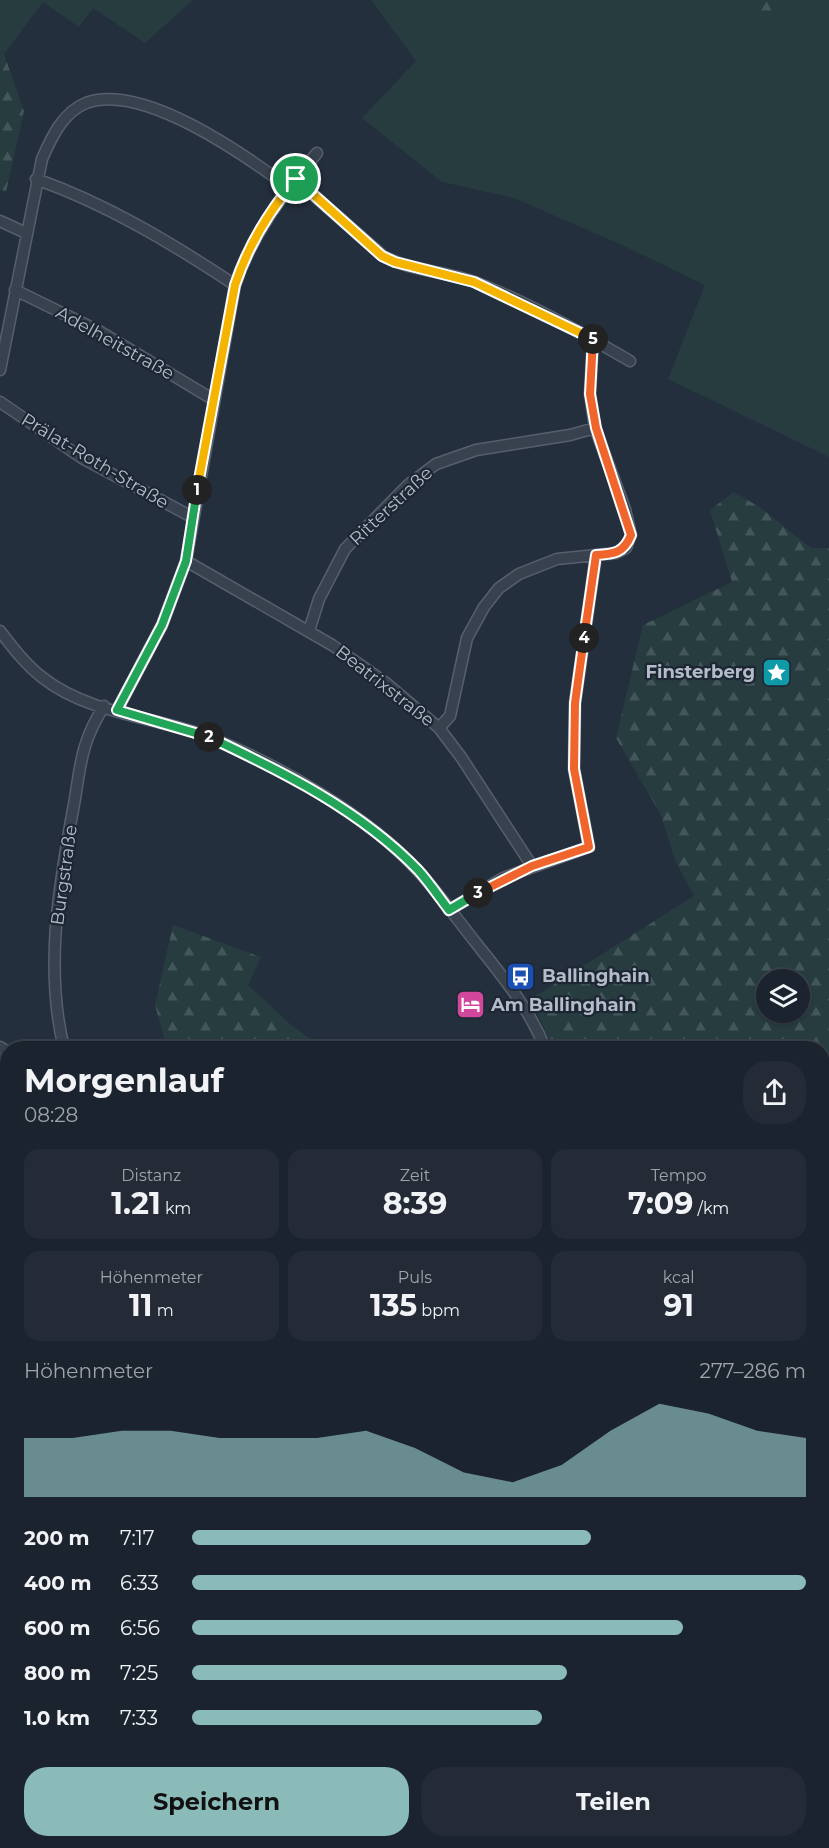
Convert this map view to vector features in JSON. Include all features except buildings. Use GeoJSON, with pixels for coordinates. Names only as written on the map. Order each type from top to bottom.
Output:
{"type":"FeatureCollection","features":[{"type":"Feature","properties":{"kind":"street"},"geometry":{"type":"LineString","coordinates":[[0,370],[36,180],[50,138],[67,116],[86,104],[115,99],[162,112],[191,125],[241,153],[292,183],[382,256],[395,262],[474,282],[593,339],[630,361]]}},
{"type":"Feature","properties":{"kind":"street"},"geometry":{"type":"LineString","coordinates":[[117,710],[162,625],[186,561],[235,285],[243,260],[256,234],[292,183],[317,153]]}},
{"type":"Feature","properties":{"kind":"street"},"geometry":{"type":"LineString","coordinates":[[36,180],[112,211],[190,255],[235,285]]}},
{"type":"Feature","properties":{"kind":"street"},"geometry":{"type":"LineString","coordinates":[[0,221],[27,233]]}},
{"type":"Feature","properties":{"kind":"street","name":"Adelheitstraße"},"geometry":{"type":"LineString","coordinates":[[15,290],[99,330],[214,400]]}},
{"type":"Feature","properties":{"kind":"street"},"geometry":{"type":"LineString","coordinates":[[439,728],[450,716],[467,638],[484,607],[499,588],[519,574],[557,559],[616,554],[626,548],[631,535],[596,428],[590,394],[593,339]]}},
{"type":"Feature","properties":{"kind":"street","name":"Prälat-Roth-Straße"},"geometry":{"type":"LineString","coordinates":[[0,402],[82,458],[192,517]]}},
{"type":"Feature","properties":{"kind":"street","name":"Ritterstraße"},"geometry":{"type":"LineString","coordinates":[[309,631],[319,599],[345,549],[408,485],[436,464],[476,450],[570,435],[596,428]]}},
{"type":"Feature","properties":{"kind":"street"},"geometry":{"type":"LineString","coordinates":[[449,910],[504,878],[589,847],[577,793],[574,758],[575,703],[596,555]]}},
{"type":"Feature","properties":{"kind":"street","name":"Beatrixstraße"},"geometry":{"type":"LineString","coordinates":[[186,561],[309,631],[386,683],[439,728],[461,757],[532,866]]}},
{"type":"Feature","properties":{"kind":"street"},"geometry":{"type":"LineString","coordinates":[[0,631],[24,662],[45,680],[68,693],[209,737],[270,766],[323,796],[372,831],[410,863],[449,910],[516,994],[527,1010],[542,1041]]}},
{"type":"Feature","properties":{"kind":"street","name":"Burgstraße"},"geometry":{"type":"LineString","coordinates":[[62,1041],[57,1018],[56,920],[78,786],[79,759],[91,728],[104,706]]}},
{"type":"Feature","properties":{"kind":"green space"},"geometry":{"type":"Polygon","coordinates":[[[0,0],[193,0],[145,43],[93,8],[79,27],[43,2],[4,54],[0,51],[0,0]]]}},
{"type":"Feature","properties":{"kind":"green space"},"geometry":{"type":"Polygon","coordinates":[[[371,0],[740,0],[746,11],[770,23],[782,0],[829,0],[829,457],[668,379],[705,285],[624,246],[514,198],[442,182],[362,118],[416,61],[371,0]]]}},
{"type":"Feature","properties":{"kind":"green space"},"geometry":{"type":"Polygon","coordinates":[[[740,0],[782,0],[770,24],[746,11],[740,0]]]}},
{"type":"Feature","properties":{"kind":"green space"},"geometry":{"type":"Polygon","coordinates":[[[0,51],[4,54],[24,111],[6,192],[0,190],[0,51]]]}},
{"type":"Feature","properties":{"kind":"green space"},"geometry":{"type":"Polygon","coordinates":[[[734,492],[761,508],[811,548],[829,548],[829,1041],[550,1041],[531,999],[694,896],[676,862],[660,813],[616,738],[643,625],[732,582],[710,510],[734,492]]]}},
{"type":"Feature","properties":{"kind":"green space"},"geometry":{"type":"Polygon","coordinates":[[[173,925],[261,957],[248,985],[291,1025],[313,1041],[165,1041],[155,1005],[173,925]]]}},
{"type":"Feature","properties":{"kind":"place","name":"Finsterberg"},"geometry":{"type":"Point","coordinates":[776,672]}},
{"type":"Feature","properties":{"kind":"place","name":"Ballinghain"},"geometry":{"type":"Point","coordinates":[521,976]}},
{"type":"Feature","properties":{"kind":"place","name":"Am Ballinghain"},"geometry":{"type":"Point","coordinates":[470,1005]}},
{"type":"Feature","properties":{"kind":"route"},"geometry":{"type":"LineString","coordinates":[[296,179],[382,256],[395,262],[474,282],[593,339],[590,394],[596,428],[625,509],[631,535],[626,548],[616,554],[596,555],[575,703],[574,769],[589,847],[504,878],[449,910],[417,870],[381,838],[323,796],[270,766],[209,737],[117,710],[162,625],[186,561],[235,285],[243,260],[256,234],[296,179]]}}]}
